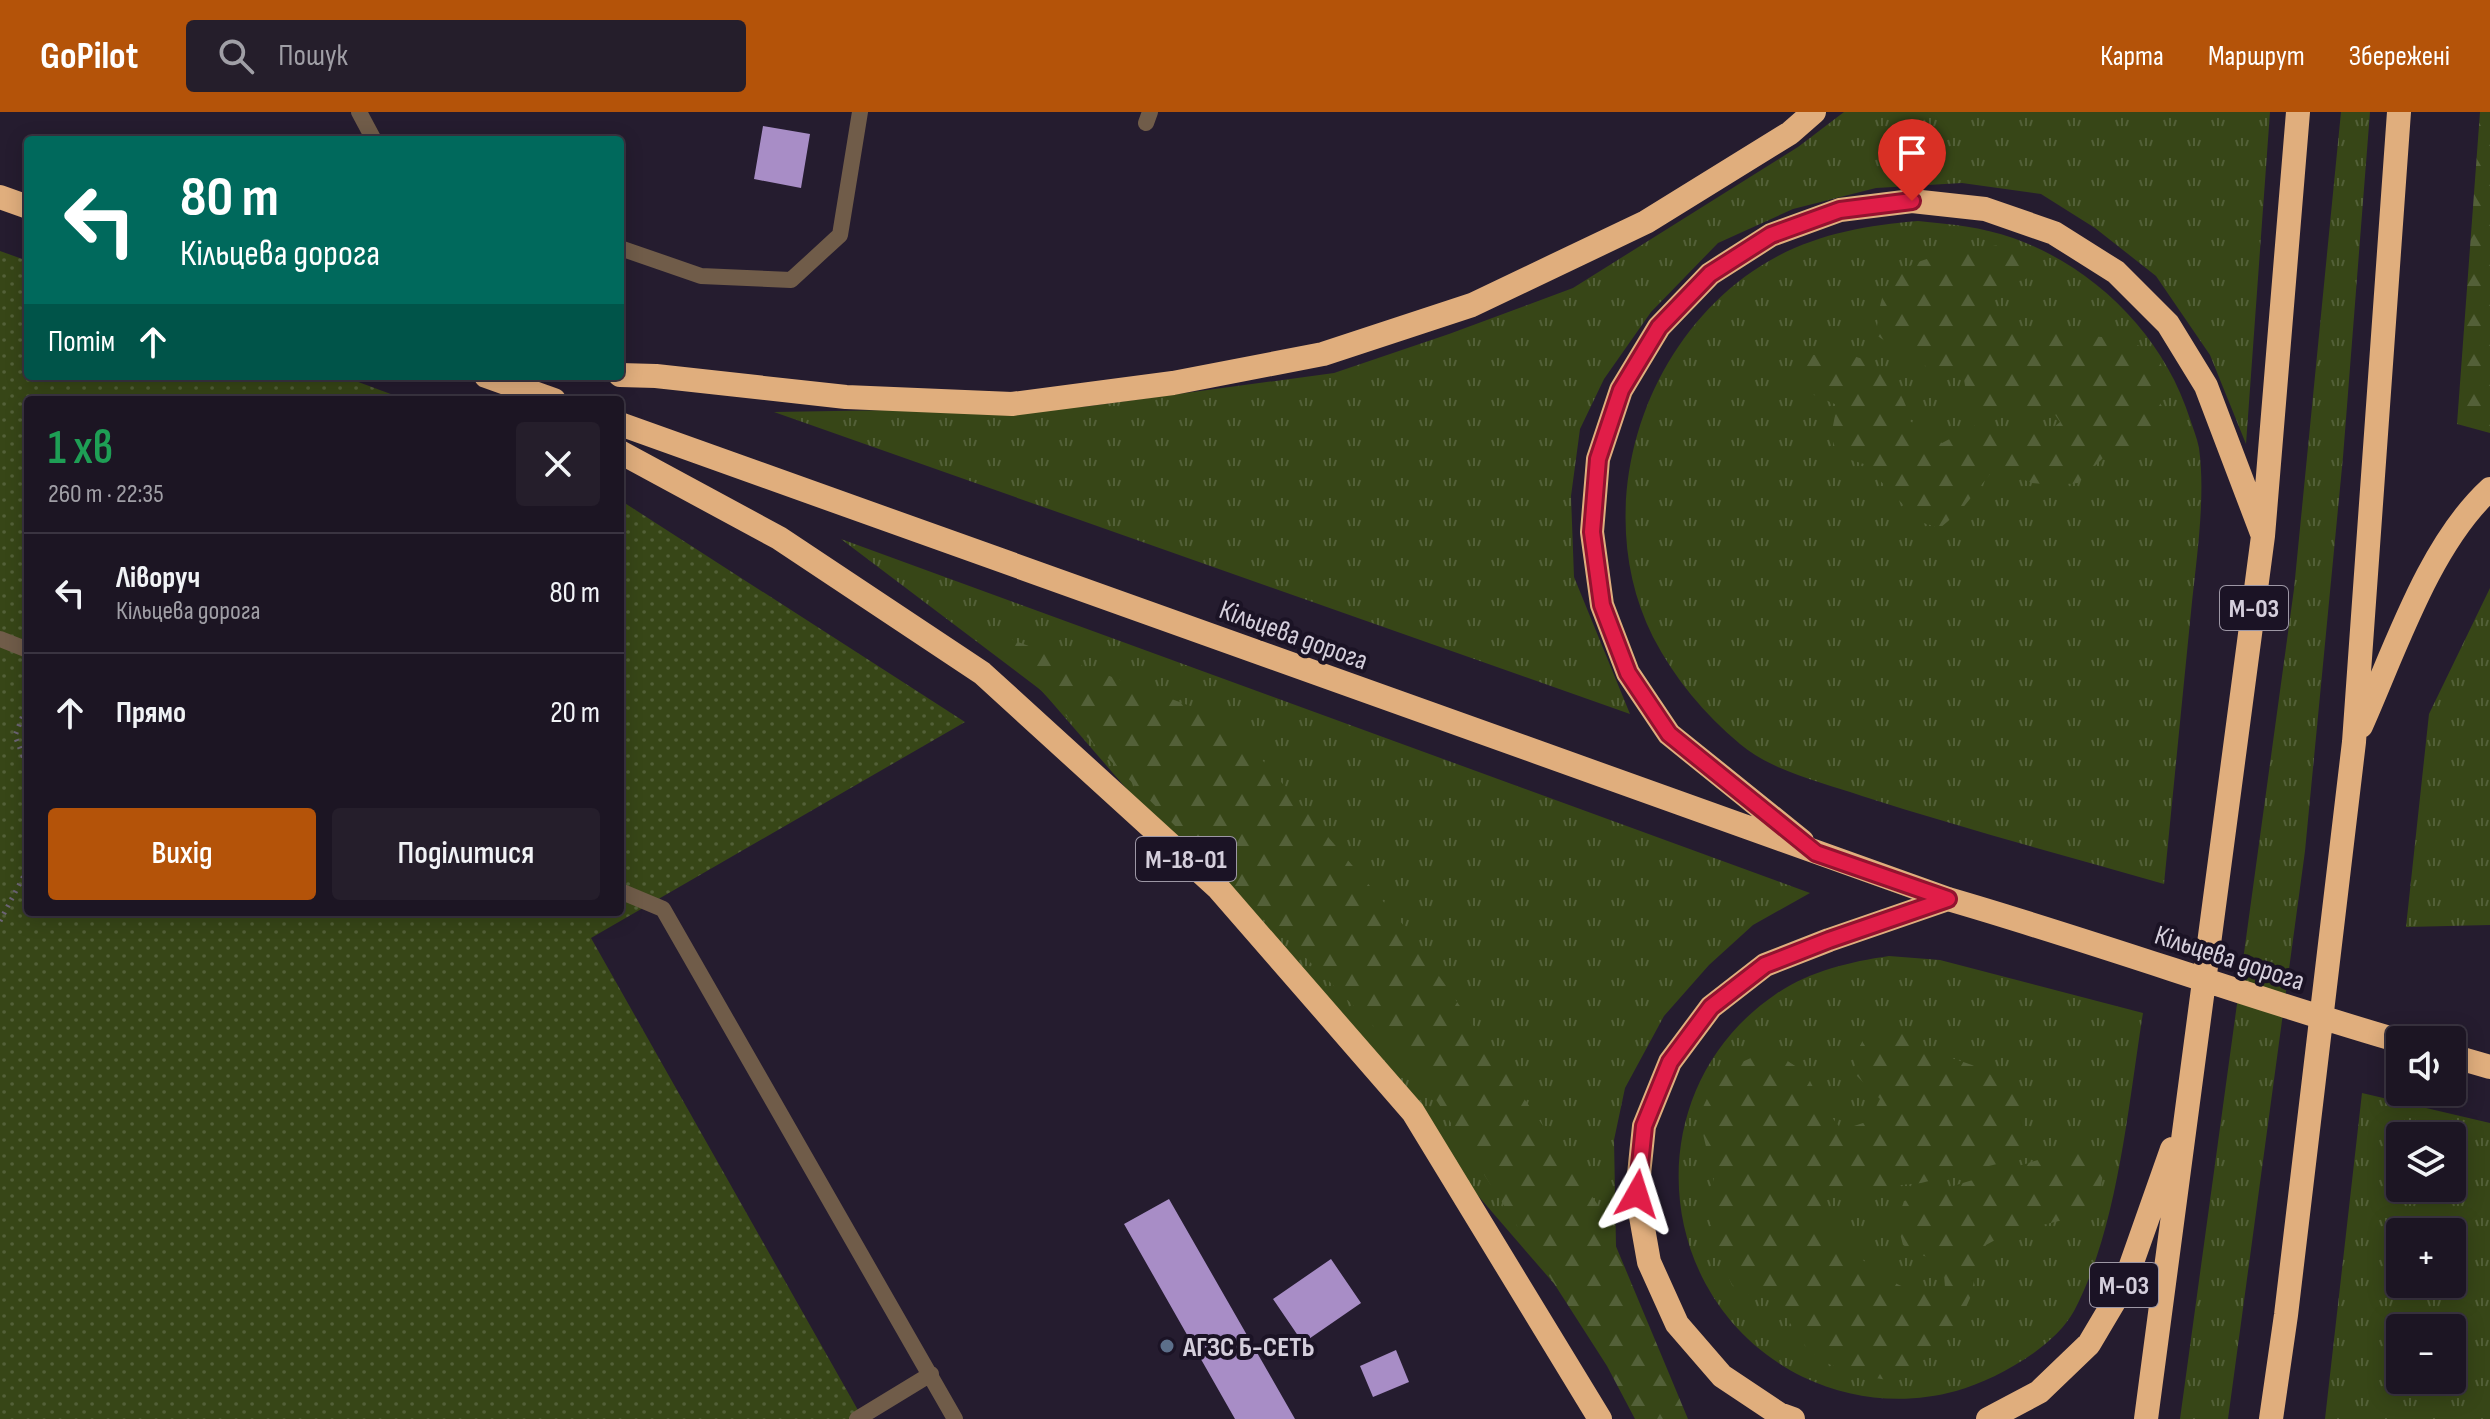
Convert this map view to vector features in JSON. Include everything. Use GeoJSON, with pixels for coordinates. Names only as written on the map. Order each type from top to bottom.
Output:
{"type":"FeatureCollection","features":[{"type":"Feature","properties":{"kind":"highway"},"geometry":{"type":"LineString","coordinates":[[624,375],[846,397],[1012,404],[1173,383],[1323,354],[1472,305],[1646,222],[1790,133],[1814,112]]}},
{"type":"Feature","properties":{"kind":"highway","name":"М-03"},"geometry":{"type":"LineString","coordinates":[[1988,1419],[2039,1392],[2089,1344],[2124,1285],[2189,1101],[2263,536],[2298,112]]}},
{"type":"Feature","properties":{"kind":"highway"},"geometry":{"type":"LineString","coordinates":[[2271,1419],[2354,742],[2399,112]]}},
{"type":"Feature","properties":{"kind":"highway"},"geometry":{"type":"LineString","coordinates":[[0,197],[24,206]]}},
{"type":"Feature","properties":{"kind":"highway"},"geometry":{"type":"LineString","coordinates":[[1816,853],[1669,734],[1628,673],[1602,605],[1592,532],[1598,459],[1621,390],[1659,327],[1710,274],[1771,235],[1840,210],[1912,201],[1985,209],[2054,233],[2116,272],[2168,324],[2206,386],[2263,536]]}},
{"type":"Feature","properties":{"kind":"highway"},"geometry":{"type":"LineString","coordinates":[[490,380],[518,396]]}},
{"type":"Feature","properties":{"kind":"highway"},"geometry":{"type":"LineString","coordinates":[[495,380],[542,396]]}},
{"type":"Feature","properties":{"kind":"highway","name":"Кільцева дорога"},"geometry":{"type":"LineString","coordinates":[[624,425],[1948,899],[2043,926],[2285,1008],[2386,1037]]}},
{"type":"Feature","properties":{"kind":"highway","name":"М-18-01"},"geometry":{"type":"LineString","coordinates":[[624,454],[779,538],[982,673],[1219,889],[1413,1112],[1597,1417]]}},
{"type":"Feature","properties":{"kind":"highway"},"geometry":{"type":"LineString","coordinates":[[2354,742],[2432,566],[2473,504],[2490,489]]}},
{"type":"Feature","properties":{"kind":"highway"},"geometry":{"type":"LineString","coordinates":[[1793,1419],[1779,1414],[1722,1376],[1677,1324],[1649,1262],[1637,1194],[1644,1126],[1670,1062],[1711,1007],[1765,965],[1948,899]]}},
{"type":"Feature","properties":{"kind":"highway"},"geometry":{"type":"LineString","coordinates":[[2466,1060],[2490,1067]]}},
{"type":"Feature","properties":{"kind":"highway"},"geometry":{"type":"LineString","coordinates":[[2146,1419],[2189,1101]]}},
{"type":"Feature","properties":{"kind":"highway"},"geometry":{"type":"LineString","coordinates":[[2285,1419],[2286,1315]]}},
{"type":"Feature","properties":{"kind":"street"},"geometry":{"type":"LineString","coordinates":[[359,112],[372,136]]}},
{"type":"Feature","properties":{"kind":"street"},"geometry":{"type":"LineString","coordinates":[[624,249],[701,276],[791,280],[840,235],[860,112]]}},
{"type":"Feature","properties":{"kind":"street"},"geometry":{"type":"LineString","coordinates":[[0,639],[24,648]]}},
{"type":"Feature","properties":{"kind":"street"},"geometry":{"type":"LineString","coordinates":[[624,893],[663,909],[955,1419]]}},
{"type":"Feature","properties":{"kind":"street"},"geometry":{"type":"LineString","coordinates":[[857,1419],[931,1374]]}},
{"type":"Feature","properties":{"kind":"path"},"geometry":{"type":"LineString","coordinates":[[24,712],[15,736],[24,756]]}},
{"type":"Feature","properties":{"kind":"path"},"geometry":{"type":"LineString","coordinates":[[0,921],[24,876]]}},
{"type":"Feature","properties":{"kind":"green space"},"geometry":{"type":"Polygon","coordinates":[[[1844,112],[2270,112],[2246,444],[2210,355],[2156,276],[2095,228],[2041,194],[1962,183],[1876,188],[1793,209],[1718,243],[1651,312],[1604,379],[1580,429],[1571,496],[1574,577],[1630,714],[774,412],[1082,407],[1334,373],[1573,288],[1798,147],[1844,112]]]}},
{"type":"Feature","properties":{"kind":"green space"},"geometry":{"type":"Polygon","coordinates":[[[2341,112],[2370,112],[2343,457],[2305,851],[2228,1419],[2180,1419],[2294,589],[2341,112]]]}},
{"type":"Feature","properties":{"kind":"green space"},"geometry":{"type":"Polygon","coordinates":[[[2480,112],[2490,112],[2490,433],[2457,424],[2480,112]]]}},
{"type":"Feature","properties":{"kind":"green space"},"geometry":{"type":"Polygon","coordinates":[[[1918,221],[2001,234],[2072,267],[2122,308],[2144,333],[2163,360],[2190,419],[2199,448],[2201,509],[2164,884],[1900,808],[1798,775],[1768,762],[1740,744],[1702,708],[1653,637],[1634,585],[1626,531],[1629,476],[1641,422],[1663,372],[1694,326],[1732,287],[1778,256],[1846,231],[1918,221]]]}},
{"type":"Feature","properties":{"kind":"green space"},"geometry":{"type":"Polygon","coordinates":[[[2007,245],[2031,255],[2042,269],[2024,280],[2002,284],[1993,305],[1998,320],[2010,333],[2116,339],[2152,353],[2161,364],[2162,383],[2156,389],[2141,391],[2157,398],[2166,413],[2163,427],[2138,447],[2112,449],[2078,483],[2032,483],[1995,468],[1961,510],[1940,528],[1920,522],[1864,464],[1838,456],[1831,436],[1837,405],[1814,395],[1799,382],[1811,355],[1849,355],[1871,364],[1890,379],[1903,399],[1910,421],[1942,443],[1976,425],[2046,434],[2060,422],[2049,406],[2000,414],[1973,408],[1967,399],[1964,379],[1920,364],[1876,335],[1879,310],[1887,286],[1908,267],[1941,255],[2007,245]]]}},
{"type":"Feature","properties":{"kind":"green space"},"geometry":{"type":"Polygon","coordinates":[[[0,251],[24,260],[24,380],[353,380],[396,396],[24,396],[24,916],[624,916],[624,503],[965,722],[591,938],[863,1419],[0,1419],[0,251]]]}},
{"type":"Feature","properties":{"kind":"green space"},"geometry":{"type":"Polygon","coordinates":[[[841,539],[1810,893],[1753,925],[1709,965],[1664,1016],[1625,1088],[1614,1140],[1616,1246],[1601,1338],[1042,691],[841,539]]]}},
{"type":"Feature","properties":{"kind":"green space"},"geometry":{"type":"Polygon","coordinates":[[[2490,588],[2490,925],[2406,927],[2429,714],[2490,588]]]}},
{"type":"Feature","properties":{"kind":"green space"},"geometry":{"type":"Polygon","coordinates":[[[978,627],[1228,720],[1405,927],[1600,1208],[1688,1419],[1635,1419],[1607,1366],[1417,1070],[978,627]]]}},
{"type":"Feature","properties":{"kind":"green space"},"geometry":{"type":"Polygon","coordinates":[[[1889,956],[1940,960],[2143,1013],[2111,1205],[2089,1278],[2074,1311],[2053,1338],[2005,1371],[1956,1391],[1898,1399],[1859,1395],[1821,1385],[1803,1377],[1752,1343],[1715,1299],[1690,1248],[1679,1193],[1682,1138],[1699,1084],[1730,1035],[1776,994],[1802,979],[1845,965],[1889,956]]]}},
{"type":"Feature","properties":{"kind":"green space"},"geometry":{"type":"Polygon","coordinates":[[[1891,1028],[1913,1034],[1928,1050],[1972,1065],[2009,1084],[2025,1117],[2021,1146],[1997,1164],[1921,1183],[1851,1190],[1827,1200],[1828,1226],[1858,1256],[1883,1275],[1908,1289],[1921,1292],[1945,1287],[1943,1262],[1903,1245],[1897,1222],[1904,1201],[2064,1152],[2095,1152],[2104,1170],[2099,1195],[2067,1219],[2006,1234],[1986,1245],[1978,1260],[1971,1296],[1956,1330],[1910,1371],[1887,1380],[1853,1374],[1824,1362],[1806,1347],[1784,1314],[1767,1299],[1752,1296],[1732,1285],[1712,1241],[1708,1204],[1716,1168],[1707,1151],[1701,1125],[1702,1109],[1720,1072],[1753,1057],[1783,1058],[1806,1073],[1822,1105],[1842,1130],[1869,1121],[1880,1099],[1856,1075],[1855,1056],[1865,1036],[1891,1028]]]}},
{"type":"Feature","properties":{"kind":"green space"},"geometry":{"type":"Polygon","coordinates":[[[2362,1093],[2386,1099],[2386,1106],[2417,1106],[2490,1123],[2490,1419],[2325,1419],[2362,1093]]]}},
{"type":"Feature","properties":{"kind":"building"},"geometry":{"type":"Polygon","coordinates":[[[763,126],[810,134],[801,188],[754,179],[763,126]]]}},
{"type":"Feature","properties":{"kind":"building"},"geometry":{"type":"Polygon","coordinates":[[[1169,1199],[1295,1419],[1235,1419],[1124,1224],[1169,1199]]]}},
{"type":"Feature","properties":{"kind":"building"},"geometry":{"type":"Polygon","coordinates":[[[1331,1259],[1361,1303],[1303,1343],[1273,1299],[1331,1259]]]}},
{"type":"Feature","properties":{"kind":"building"},"geometry":{"type":"Polygon","coordinates":[[[1396,1350],[1409,1382],[1373,1397],[1360,1366],[1396,1350]]]}},
{"type":"Feature","properties":{"kind":"place","name":"АГЗС Б-СЕТЬ"},"geometry":{"type":"Point","coordinates":[1167,1346]}},
{"type":"Feature","properties":{"kind":"route"},"geometry":{"type":"LineString","coordinates":[[1637,1194],[1644,1126],[1670,1062],[1711,1007],[1765,965],[1948,899],[1816,853],[1669,734],[1628,673],[1602,605],[1592,532],[1598,459],[1621,390],[1659,327],[1710,274],[1771,235],[1840,210],[1912,201]]}}]}
